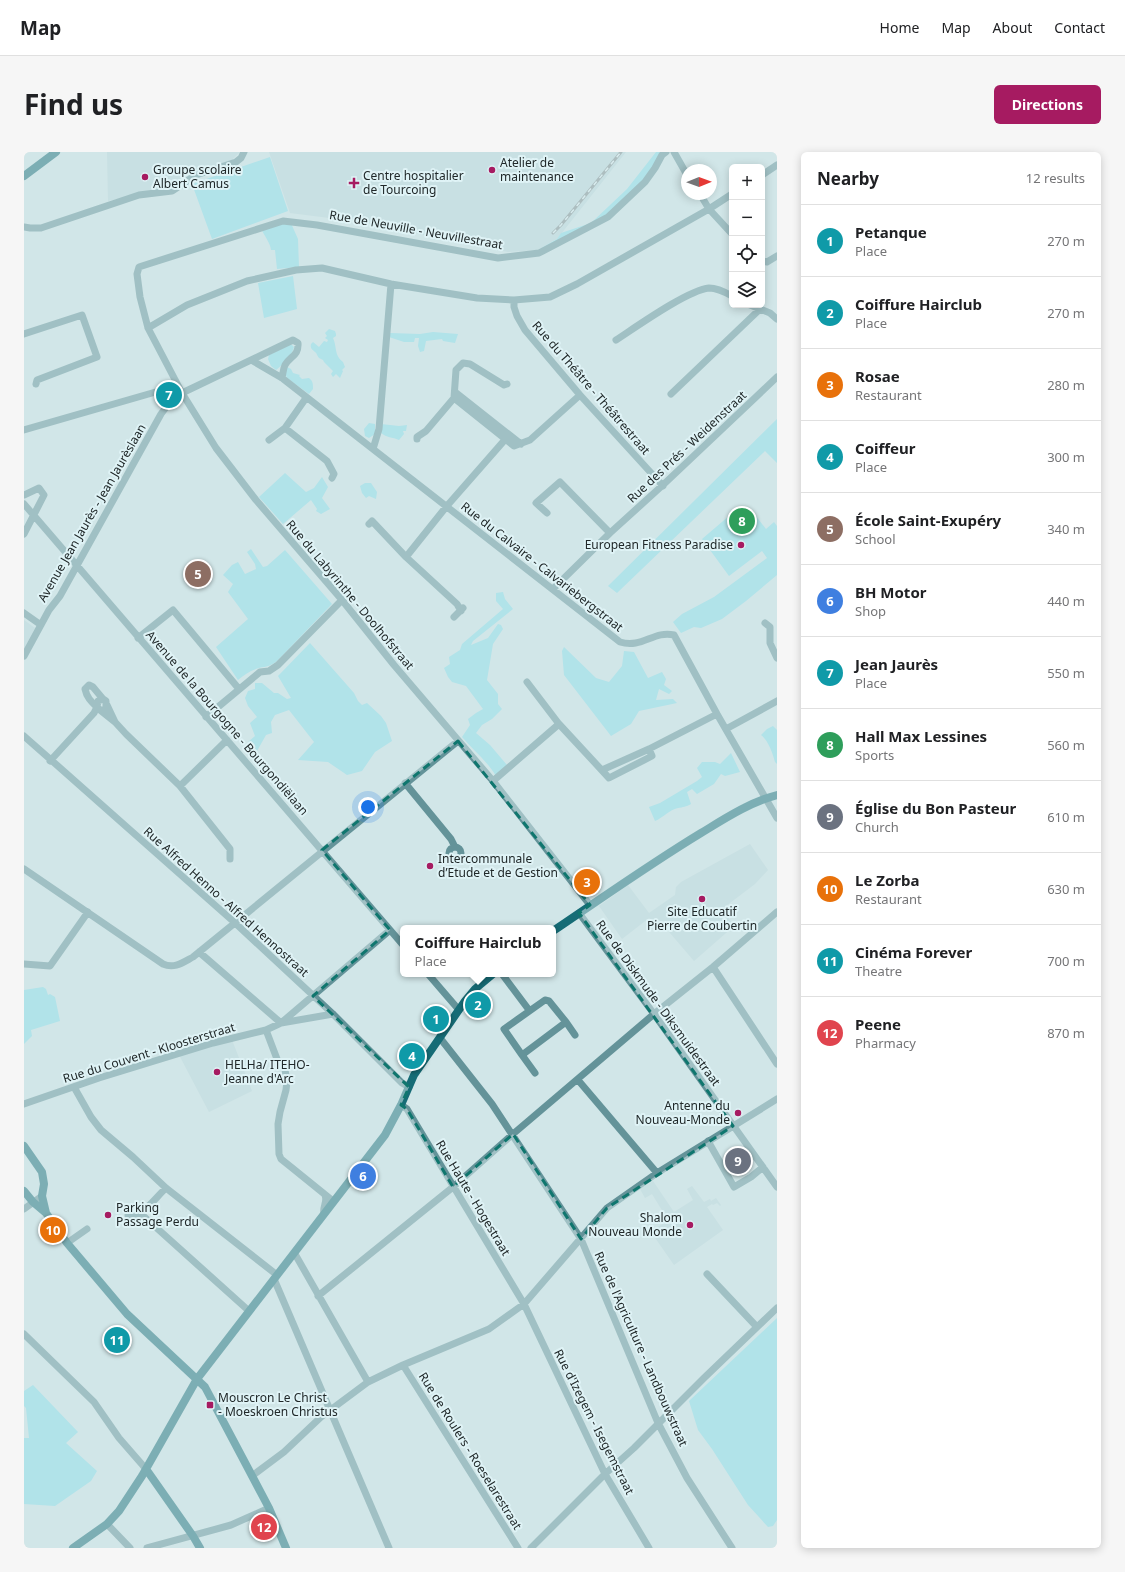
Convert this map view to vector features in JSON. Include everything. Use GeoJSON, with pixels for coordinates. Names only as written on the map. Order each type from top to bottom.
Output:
{"type":"FeatureCollection","features":[{"type":"Feature","properties":{"kind":"street"},"geometry":{"type":"LineString","coordinates":[[24,176],[56,152]]}},
{"type":"Feature","properties":{"kind":"street"},"geometry":{"type":"LineString","coordinates":[[24,227],[41,228],[139,195],[172,191],[196,175],[236,162],[241,158],[244,152]]}},
{"type":"Feature","properties":{"kind":"street","name":"Rue de Neuville - Neuvillestraat"},"geometry":{"type":"LineString","coordinates":[[137,274],[139,267],[283,221],[317,225],[498,258],[539,253],[608,217],[645,182],[662,155],[666,152]]}},
{"type":"Feature","properties":{"kind":"street"},"geometry":{"type":"LineString","coordinates":[[674,152],[681,164]]}},
{"type":"Feature","properties":{"kind":"street"},"geometry":{"type":"LineString","coordinates":[[765,173],[777,165]]}},
{"type":"Feature","properties":{"kind":"street"},"geometry":{"type":"LineString","coordinates":[[148,328],[187,305],[247,281],[296,270],[322,268],[391,284],[477,298],[514,300],[550,297],[710,209],[729,196]]}},
{"type":"Feature","properties":{"kind":"street"},"geometry":{"type":"LineString","coordinates":[[704,200],[729,231]]}},
{"type":"Feature","properties":{"kind":"street"},"geometry":{"type":"LineString","coordinates":[[765,262],[767,262],[777,256]]}},
{"type":"Feature","properties":{"kind":"street","name":"Rue du Labyrinthe - Doolhofstraat"},"geometry":{"type":"LineString","coordinates":[[137,274],[140,297],[148,328],[178,395],[256,500],[342,600],[394,665],[493,781],[590,906]]}},
{"type":"Feature","properties":{"kind":"street"},"geometry":{"type":"LineString","coordinates":[[373,450],[378,429],[391,284]]}},
{"type":"Feature","properties":{"kind":"street"},"geometry":{"type":"LineString","coordinates":[[616,340],[694,292],[703,289],[715,289],[729,295]]}},
{"type":"Feature","properties":{"kind":"street","name":"Rue du Théâtre - Théâtrestraat"},"geometry":{"type":"LineString","coordinates":[[514,300],[514,308],[525,330],[580,395],[663,486]]}},
{"type":"Feature","properties":{"kind":"street"},"geometry":{"type":"LineString","coordinates":[[755,308],[770,313],[777,319]]}},
{"type":"Feature","properties":{"kind":"street"},"geometry":{"type":"LineString","coordinates":[[671,394],[759,310]]}},
{"type":"Feature","properties":{"kind":"street"},"geometry":{"type":"LineString","coordinates":[[24,334],[82,315],[97,357],[37,380],[36,384]]}},
{"type":"Feature","properties":{"kind":"street"},"geometry":{"type":"LineString","coordinates":[[164,390],[162,394],[166,401],[253,361],[293,340],[298,343],[298,349],[296,354],[286,364],[282,378]]}},
{"type":"Feature","properties":{"kind":"street","name":"Rue du Calvaire - Calvariebergstraat"},"geometry":{"type":"LineString","coordinates":[[253,361],[282,378],[620,642],[628,645],[639,643],[667,633],[674,635],[717,714],[777,818]]}},
{"type":"Feature","properties":{"kind":"street"},"geometry":{"type":"LineString","coordinates":[[417,439],[417,437],[426,431],[454,395],[456,370],[463,363],[470,364],[504,385],[506,384]]}},
{"type":"Feature","properties":{"kind":"street","name":"Rue des Prés - Weidenstraat"},"geometry":{"type":"LineString","coordinates":[[553,589],[610,533],[663,486],[777,377]]}},
{"type":"Feature","properties":{"kind":"street"},"geometry":{"type":"LineString","coordinates":[[24,430],[169,388],[178,395]]}},
{"type":"Feature","properties":{"kind":"street","name":"Avenue Jean Jaurès - Jean Jaurèslaan"},"geometry":{"type":"LineString","coordinates":[[24,656],[41,625],[60,596],[161,414],[178,395]]}},
{"type":"Feature","properties":{"kind":"street"},"geometry":{"type":"LineString","coordinates":[[454,395],[506,437],[514,446],[530,440],[580,395]]}},
{"type":"Feature","properties":{"kind":"street"},"geometry":{"type":"LineString","coordinates":[[269,440],[285,428],[306,398]]}},
{"type":"Feature","properties":{"kind":"street"},"geometry":{"type":"LineString","coordinates":[[285,428],[327,461],[334,474],[332,478]]}},
{"type":"Feature","properties":{"kind":"street"},"geometry":{"type":"LineString","coordinates":[[446,507],[506,437]]}},
{"type":"Feature","properties":{"kind":"street"},"geometry":{"type":"LineString","coordinates":[[547,513],[536,503],[560,482],[610,533]]}},
{"type":"Feature","properties":{"kind":"street"},"geometry":{"type":"LineString","coordinates":[[24,495],[39,488],[44,495],[24,534]]}},
{"type":"Feature","properties":{"kind":"street","name":"Avenue de la Bourgogne - Bourgondiëlaan"},"geometry":{"type":"LineString","coordinates":[[24,504],[400,942]]}},
{"type":"Feature","properties":{"kind":"street","name":"Rue du Calvaire - Calvariebergstraat"},"geometry":{"type":"LineString","coordinates":[[406,557],[446,507]]}},
{"type":"Feature","properties":{"kind":"street"},"geometry":{"type":"LineString","coordinates":[[369,524],[372,521],[406,557],[462,609],[454,616]]}},
{"type":"Feature","properties":{"kind":"street"},"geometry":{"type":"LineString","coordinates":[[206,716],[260,672],[269,671],[278,666],[342,600]]}},
{"type":"Feature","properties":{"kind":"street"},"geometry":{"type":"LineString","coordinates":[[138,638],[173,610],[239,689]]}},
{"type":"Feature","properties":{"kind":"street"},"geometry":{"type":"LineString","coordinates":[[24,613],[41,625]]}},
{"type":"Feature","properties":{"kind":"street"},"geometry":{"type":"LineString","coordinates":[[765,622],[770,627],[770,643],[777,658]]}},
{"type":"Feature","properties":{"kind":"street"},"geometry":{"type":"LineString","coordinates":[[527,682],[559,724],[602,770],[649,749],[717,714]]}},
{"type":"Feature","properties":{"kind":"street"},"geometry":{"type":"LineString","coordinates":[[116,722],[105,702],[93,687],[89,685],[85,689],[86,696],[116,722],[126,734],[180,786],[230,848],[230,860]]}},
{"type":"Feature","properties":{"kind":"street"},"geometry":{"type":"LineString","coordinates":[[99,708],[98,701],[105,702]]}},
{"type":"Feature","properties":{"kind":"street"},"geometry":{"type":"LineString","coordinates":[[726,729],[777,702]]}},
{"type":"Feature","properties":{"kind":"street"},"geometry":{"type":"LineString","coordinates":[[50,761],[99,708]]}},
{"type":"Feature","properties":{"kind":"street"},"geometry":{"type":"LineString","coordinates":[[493,781],[559,724]]}},
{"type":"Feature","properties":{"kind":"street","name":"Rue Alfred Henno - Alfred Hennostraat"},"geometry":{"type":"LineString","coordinates":[[24,736],[50,761],[234,922],[333,1014],[402,1083],[409,1087]]}},
{"type":"Feature","properties":{"kind":"street"},"geometry":{"type":"LineString","coordinates":[[180,786],[227,740]]}},
{"type":"Feature","properties":{"kind":"street"},"geometry":{"type":"LineString","coordinates":[[24,869],[169,967],[182,963],[199,952],[322,850],[458,741]]}},
{"type":"Feature","properties":{"kind":"street"},"geometry":{"type":"LineString","coordinates":[[405,783],[451,839],[455,847]]}},
{"type":"Feature","properties":{"kind":"street"},"geometry":{"type":"LineString","coordinates":[[556,929],[682,845],[722,821],[765,799],[777,795]]}},
{"type":"Feature","properties":{"kind":"street"},"geometry":{"type":"LineString","coordinates":[[24,964],[50,966],[88,912]]}},
{"type":"Feature","properties":{"kind":"street"},"geometry":{"type":"LineString","coordinates":[[318,1296],[454,1187],[513,1134],[777,912]]}},
{"type":"Feature","properties":{"kind":"street","name":"Rue de Diskmude - Diksmuidestraat"},"geometry":{"type":"LineString","coordinates":[[579,913],[654,1014],[777,1187]]}},
{"type":"Feature","properties":{"kind":"street","name":"Rue du Couvent - Kloosterstraat"},"geometry":{"type":"LineString","coordinates":[[24,1104],[99,1078],[157,1060],[266,1030],[281,1023],[390,930]]}},
{"type":"Feature","properties":{"kind":"street"},"geometry":{"type":"LineString","coordinates":[[199,952],[281,1023]]}},
{"type":"Feature","properties":{"kind":"street"},"geometry":{"type":"LineString","coordinates":[[713,967],[777,1064]]}},
{"type":"Feature","properties":{"kind":"street"},"geometry":{"type":"LineString","coordinates":[[431,977],[459,1010]]}},
{"type":"Feature","properties":{"kind":"street"},"geometry":{"type":"LineString","coordinates":[[74,1548],[107,1524],[119,1511],[146,1469],[197,1379],[295,1254],[333,1201],[385,1135],[401,1105],[414,1075],[475,989],[489,977]]}},
{"type":"Feature","properties":{"kind":"street"},"geometry":{"type":"LineString","coordinates":[[504,977],[529,1010]]}},
{"type":"Feature","properties":{"kind":"street"},"geometry":{"type":"LineString","coordinates":[[534,1073],[504,1029],[529,1010],[545,1000],[548,1000],[576,1035]]}},
{"type":"Feature","properties":{"kind":"street","name":"Rue du Couvent - Kloosterstraat"},"geometry":{"type":"LineString","coordinates":[[281,1023],[333,1014]]}},
{"type":"Feature","properties":{"kind":"street"},"geometry":{"type":"LineString","coordinates":[[522,1055],[566,1022]]}},
{"type":"Feature","properties":{"kind":"street"},"geometry":{"type":"LineString","coordinates":[[266,1030],[277,1059],[286,1070],[286,1090],[278,1124],[279,1154],[281,1159],[333,1201]]}},
{"type":"Feature","properties":{"kind":"street","name":"Rue de l'Agriculture - Landbouwstraat"},"geometry":{"type":"LineString","coordinates":[[440,1038],[470,1074],[513,1134],[581,1239],[658,1423],[687,1478],[732,1548]]}},
{"type":"Feature","properties":{"kind":"street"},"geometry":{"type":"LineString","coordinates":[[578,1080],[657,1173]]}},
{"type":"Feature","properties":{"kind":"street"},"geometry":{"type":"LineString","coordinates":[[74,1087],[91,1117],[101,1130],[166,1188],[276,1277],[330,1410],[389,1548]]}},
{"type":"Feature","properties":{"kind":"street"},"geometry":{"type":"LineString","coordinates":[[252,1476],[284,1452],[330,1410],[368,1382],[403,1365],[489,1329],[524,1304],[606,1208],[657,1173],[777,1099]]}},
{"type":"Feature","properties":{"kind":"street","name":"Rue Haute - Hogestraat"},"geometry":{"type":"LineString","coordinates":[[401,1105],[407,1109],[524,1304]]}},
{"type":"Feature","properties":{"kind":"street"},"geometry":{"type":"LineString","coordinates":[[708,1141],[734,1187],[751,1177],[763,1167]]}},
{"type":"Feature","properties":{"kind":"street"},"geometry":{"type":"LineString","coordinates":[[24,1146],[42,1172],[44,1184],[42,1196],[46,1213]]}},
{"type":"Feature","properties":{"kind":"street"},"geometry":{"type":"LineString","coordinates":[[128,1215],[140,1213],[166,1188]]}},
{"type":"Feature","properties":{"kind":"street"},"geometry":{"type":"LineString","coordinates":[[24,1191],[33,1202],[46,1213],[67,1243],[127,1314],[205,1387],[269,1508],[286,1548]]}},
{"type":"Feature","properties":{"kind":"street"},"geometry":{"type":"LineString","coordinates":[[324,1214],[323,1209],[326,1202],[325,1194]]}},
{"type":"Feature","properties":{"kind":"street"},"geometry":{"type":"LineString","coordinates":[[24,1209],[42,1196]]}},
{"type":"Feature","properties":{"kind":"street"},"geometry":{"type":"LineString","coordinates":[[140,1213],[249,1311]]}},
{"type":"Feature","properties":{"kind":"street"},"geometry":{"type":"LineString","coordinates":[[67,1243],[87,1229]]}},
{"type":"Feature","properties":{"kind":"street"},"geometry":{"type":"LineString","coordinates":[[295,1254],[368,1382]]}},
{"type":"Feature","properties":{"kind":"street"},"geometry":{"type":"LineString","coordinates":[[707,1274],[757,1327]]}},
{"type":"Feature","properties":{"kind":"street","name":"Rue d'Izegem - Isegemstraat"},"geometry":{"type":"LineString","coordinates":[[524,1304],[605,1474],[648,1548]]}},
{"type":"Feature","properties":{"kind":"street"},"geometry":{"type":"LineString","coordinates":[[531,1548],[605,1474],[634,1448],[777,1308]]}},
{"type":"Feature","properties":{"kind":"street"},"geometry":{"type":"LineString","coordinates":[[24,1334],[94,1402],[119,1438],[146,1469],[200,1548]]}},
{"type":"Feature","properties":{"kind":"street","name":"Rue de Roulers - Roeselarestraat"},"geometry":{"type":"LineString","coordinates":[[403,1365],[518,1548]]}},
{"type":"Feature","properties":{"kind":"street"},"geometry":{"type":"LineString","coordinates":[[147,1548],[231,1525],[269,1508]]}},
{"type":"Feature","properties":{"kind":"street"},"geometry":{"type":"LineString","coordinates":[[107,1524],[130,1548]]}},
{"type":"Feature","properties":{"kind":"highlighted area"},"geometry":{"type":"Polygon","coordinates":[[[458,741],[590,905],[579,913],[733,1126],[607,1208],[581,1239],[513,1134],[453,1187],[407,1109],[401,1105],[409,1087],[313,996],[390,930],[322,850],[458,741]]]}},
{"type":"Feature","properties":{"kind":"shaded area","name":"Groupe scolaire Albert Camus"},"geometry":{"type":"Polygon","coordinates":[[[107,152],[240,152],[232,160],[186,174],[175,186],[170,188],[108,201],[107,152]]]}},
{"type":"Feature","properties":{"kind":"shaded area"},"geometry":{"type":"Polygon","coordinates":[[[269,152],[626,152],[557,239],[538,250],[508,252],[361,222],[290,213],[269,152]]]}},
{"type":"Feature","properties":{"kind":"shaded area"},"geometry":{"type":"Polygon","coordinates":[[[656,152],[667,152],[655,168],[608,217],[538,250],[557,239],[561,233],[591,223],[627,189],[656,152]]]}},
{"type":"Feature","properties":{"kind":"shaded area"},"geometry":{"type":"Polygon","coordinates":[[[270,157],[288,211],[212,239],[192,184],[270,157]]]}},
{"type":"Feature","properties":{"kind":"shaded area"},"geometry":{"type":"Polygon","coordinates":[[[290,221],[298,239],[299,267],[277,269],[275,250],[271,250],[261,228],[290,221]]]}},
{"type":"Feature","properties":{"kind":"shaded area"},"geometry":{"type":"Polygon","coordinates":[[[293,276],[297,309],[264,318],[258,283],[293,276]]]}},
{"type":"Feature","properties":{"kind":"shaded area"},"geometry":{"type":"Polygon","coordinates":[[[329,329],[335,331],[336,336],[333,338],[337,354],[345,367],[342,370],[343,371],[340,378],[336,374],[333,377],[331,374],[333,371],[323,360],[319,358],[311,347],[313,342],[319,347],[324,341],[327,342],[328,340],[325,338],[327,336],[325,333],[329,329]]]}},
{"type":"Feature","properties":{"kind":"shaded area"},"geometry":{"type":"Polygon","coordinates":[[[433,332],[458,334],[455,343],[443,341],[442,339],[426,341],[424,351],[420,352],[418,346],[419,338],[415,338],[414,342],[404,342],[389,337],[390,333],[420,334],[433,332]]]}},
{"type":"Feature","properties":{"kind":"shaded area"},"geometry":{"type":"Polygon","coordinates":[[[289,345],[294,347],[291,354],[276,370],[271,366],[268,359],[269,355],[289,345]]]}},
{"type":"Feature","properties":{"kind":"shaded area"},"geometry":{"type":"Polygon","coordinates":[[[287,367],[291,369],[293,373],[300,375],[299,376],[302,379],[309,378],[311,380],[313,389],[309,394],[287,378],[285,373],[287,367]]]}},
{"type":"Feature","properties":{"kind":"shaded area"},"geometry":{"type":"Polygon","coordinates":[[[777,419],[777,463],[765,451],[617,593],[608,586],[777,419]]]}},
{"type":"Feature","properties":{"kind":"shaded area"},"geometry":{"type":"Polygon","coordinates":[[[369,423],[375,424],[375,434],[369,438],[365,436],[364,429],[369,423]]]}},
{"type":"Feature","properties":{"kind":"shaded area"},"geometry":{"type":"Polygon","coordinates":[[[381,424],[399,426],[407,425],[406,431],[403,431],[404,434],[399,440],[383,435],[381,433],[381,424]]]}},
{"type":"Feature","properties":{"kind":"shaded area"},"geometry":{"type":"Polygon","coordinates":[[[285,473],[306,492],[314,488],[322,477],[328,487],[322,498],[330,509],[321,514],[316,511],[317,509],[311,500],[283,524],[259,497],[285,473]]]}},
{"type":"Feature","properties":{"kind":"shaded area"},"geometry":{"type":"Polygon","coordinates":[[[365,483],[371,483],[377,492],[376,499],[369,496],[366,498],[362,493],[360,486],[365,483]]]}},
{"type":"Feature","properties":{"kind":"shaded area"},"geometry":{"type":"Polygon","coordinates":[[[736,510],[743,518],[752,511],[766,529],[774,522],[777,526],[777,575],[722,619],[701,628],[694,627],[681,633],[673,622],[682,614],[714,597],[767,558],[762,551],[729,576],[702,539],[736,510]]]}},
{"type":"Feature","properties":{"kind":"shaded area"},"geometry":{"type":"Polygon","coordinates":[[[251,549],[263,567],[267,566],[285,550],[332,604],[277,661],[270,665],[250,671],[238,680],[216,647],[248,619],[228,592],[233,584],[223,575],[232,565],[238,562],[245,574],[256,569],[255,564],[247,552],[251,549]]]}},
{"type":"Feature","properties":{"kind":"shaded area"},"geometry":{"type":"Polygon","coordinates":[[[503,592],[505,599],[513,609],[473,641],[471,645],[488,638],[498,624],[501,625],[503,629],[493,644],[487,680],[498,694],[498,704],[502,709],[492,719],[482,725],[476,733],[490,745],[507,765],[496,776],[484,760],[462,737],[470,725],[468,719],[483,709],[466,686],[452,682],[444,668],[450,664],[449,657],[460,650],[462,644],[503,609],[496,601],[496,593],[503,592]]]}},
{"type":"Feature","properties":{"kind":"shaded area"},"geometry":{"type":"Polygon","coordinates":[[[24,620],[35,628],[24,649],[24,620]]]}},
{"type":"Feature","properties":{"kind":"shaded area"},"geometry":{"type":"Polygon","coordinates":[[[310,643],[354,693],[358,701],[362,705],[367,703],[386,723],[392,741],[375,752],[362,771],[347,775],[328,762],[298,760],[314,742],[289,710],[275,715],[271,722],[272,733],[266,735],[257,751],[248,742],[255,736],[250,723],[257,717],[248,706],[245,698],[248,691],[255,689],[255,683],[262,683],[274,693],[278,693],[287,699],[291,698],[278,676],[310,643]]]}},
{"type":"Feature","properties":{"kind":"shaded area"},"geometry":{"type":"Polygon","coordinates":[[[564,647],[596,678],[609,682],[622,666],[624,651],[634,652],[648,678],[662,672],[666,679],[664,685],[672,691],[669,694],[659,689],[656,700],[673,699],[677,703],[639,711],[631,724],[611,736],[564,675],[562,651],[564,647]]]}},
{"type":"Feature","properties":{"kind":"shaded area"},"geometry":{"type":"Polygon","coordinates":[[[773,726],[777,730],[777,764],[772,751],[764,737],[761,735],[773,726]]]}},
{"type":"Feature","properties":{"kind":"shaded area"},"geometry":{"type":"Polygon","coordinates":[[[731,753],[740,772],[725,776],[721,774],[714,784],[697,794],[692,789],[687,792],[691,804],[672,810],[655,821],[649,807],[660,803],[702,777],[697,768],[702,762],[715,762],[720,764],[731,753]]]}},
{"type":"Feature","properties":{"kind":"shaded area","name":"Site Educatif Pierre de Coubertin"},"geometry":{"type":"Polygon","coordinates":[[[750,844],[768,870],[755,884],[722,909],[734,926],[694,961],[658,919],[654,921],[649,918],[622,939],[599,906],[628,885],[649,913],[675,895],[676,887],[681,882],[750,844]]]}},
{"type":"Feature","properties":{"kind":"shaded area"},"geometry":{"type":"Polygon","coordinates":[[[43,987],[46,989],[48,995],[50,994],[55,997],[60,1021],[31,1030],[32,1036],[24,1044],[24,990],[43,987]]]}},
{"type":"Feature","properties":{"kind":"shaded area","name":"HELHa/ ITEHO- Jeanne d'Arc"},"geometry":{"type":"Polygon","coordinates":[[[232,1040],[252,1091],[209,1112],[178,1053],[232,1040]]]}},
{"type":"Feature","properties":{"kind":"shaded area","name":"Shalom Nouveau Monde"},"geometry":{"type":"Polygon","coordinates":[[[653,1181],[674,1212],[693,1200],[687,1189],[692,1186],[704,1202],[710,1199],[711,1201],[716,1198],[721,1205],[720,1206],[717,1203],[707,1207],[723,1230],[674,1265],[651,1232],[668,1220],[652,1194],[645,1198],[640,1189],[653,1181]]]}},
{"type":"Feature","properties":{"kind":"shaded area"},"geometry":{"type":"Polygon","coordinates":[[[777,1318],[777,1520],[773,1526],[768,1527],[748,1505],[698,1430],[689,1401],[777,1318]]]}},
{"type":"Feature","properties":{"kind":"shaded area"},"geometry":{"type":"Polygon","coordinates":[[[33,1385],[78,1432],[66,1443],[97,1471],[91,1481],[55,1506],[24,1504],[24,1438],[29,1438],[26,1408],[24,1406],[24,1391],[33,1385]]]}},
{"type":"Feature","properties":{"kind":"railway"},"geometry":{"type":"LineString","coordinates":[[553,233],[621,152]]}},
{"type":"Feature","properties":{"kind":"place","name":"Atelier de maintenance"},"geometry":{"type":"Point","coordinates":[492,170]}},
{"type":"Feature","properties":{"kind":"place","name":"Groupe scolaire Albert Camus"},"geometry":{"type":"Point","coordinates":[145,177]}},
{"type":"Feature","properties":{"kind":"place","name":"Centre hospitalier de Tourcoing"},"geometry":{"type":"Point","coordinates":[354,183]}},
{"type":"Feature","properties":{"kind":"place","name":"Jean Jaurès"},"geometry":{"type":"Point","coordinates":[169,395]}},
{"type":"Feature","properties":{"kind":"place","name":"Hall Max Lessines"},"geometry":{"type":"Point","coordinates":[742,521]}},
{"type":"Feature","properties":{"kind":"place","name":"European Fitness Paradise"},"geometry":{"type":"Point","coordinates":[741,545]}},
{"type":"Feature","properties":{"kind":"place","name":"École Saint-Exupéry"},"geometry":{"type":"Point","coordinates":[198,574]}},
{"type":"Feature","properties":{"kind":"place","name":"Intercommunale d’Etude et de Gestion"},"geometry":{"type":"Point","coordinates":[430,866]}},
{"type":"Feature","properties":{"kind":"place","name":"Rosae"},"geometry":{"type":"Point","coordinates":[587,882]}},
{"type":"Feature","properties":{"kind":"place","name":"Site Educatif Pierre de Coubertin"},"geometry":{"type":"Point","coordinates":[702,899]}},
{"type":"Feature","properties":{"kind":"place","name":"Coiffure Hairclub"},"geometry":{"type":"Point","coordinates":[478,1005]}},
{"type":"Feature","properties":{"kind":"place","name":"Petanque"},"geometry":{"type":"Point","coordinates":[436,1019]}},
{"type":"Feature","properties":{"kind":"place","name":"Coiffeur"},"geometry":{"type":"Point","coordinates":[412,1056]}},
{"type":"Feature","properties":{"kind":"place","name":"HELHa/ ITEHO- Jeanne d'Arc"},"geometry":{"type":"Point","coordinates":[217,1072]}},
{"type":"Feature","properties":{"kind":"place","name":"Antenne du Nouveau-Monde"},"geometry":{"type":"Point","coordinates":[738,1113]}},
{"type":"Feature","properties":{"kind":"place","name":"Église du Bon Pasteur"},"geometry":{"type":"Point","coordinates":[738,1161]}},
{"type":"Feature","properties":{"kind":"place","name":"BH Motor"},"geometry":{"type":"Point","coordinates":[363,1176]}},
{"type":"Feature","properties":{"kind":"place","name":"Parking Passage Perdu"},"geometry":{"type":"Point","coordinates":[108,1215]}},
{"type":"Feature","properties":{"kind":"place","name":"Shalom Nouveau Monde"},"geometry":{"type":"Point","coordinates":[690,1225]}},
{"type":"Feature","properties":{"kind":"place","name":"Le Zorba"},"geometry":{"type":"Point","coordinates":[53,1230]}},
{"type":"Feature","properties":{"kind":"place","name":"Cinéma Forever"},"geometry":{"type":"Point","coordinates":[117,1340]}},
{"type":"Feature","properties":{"kind":"place","name":"Mouscron Le Christ - Moeskroen Christus"},"geometry":{"type":"Point","coordinates":[210,1405]}},
{"type":"Feature","properties":{"kind":"place","name":"Peene"},"geometry":{"type":"Point","coordinates":[264,1527]}}]}
